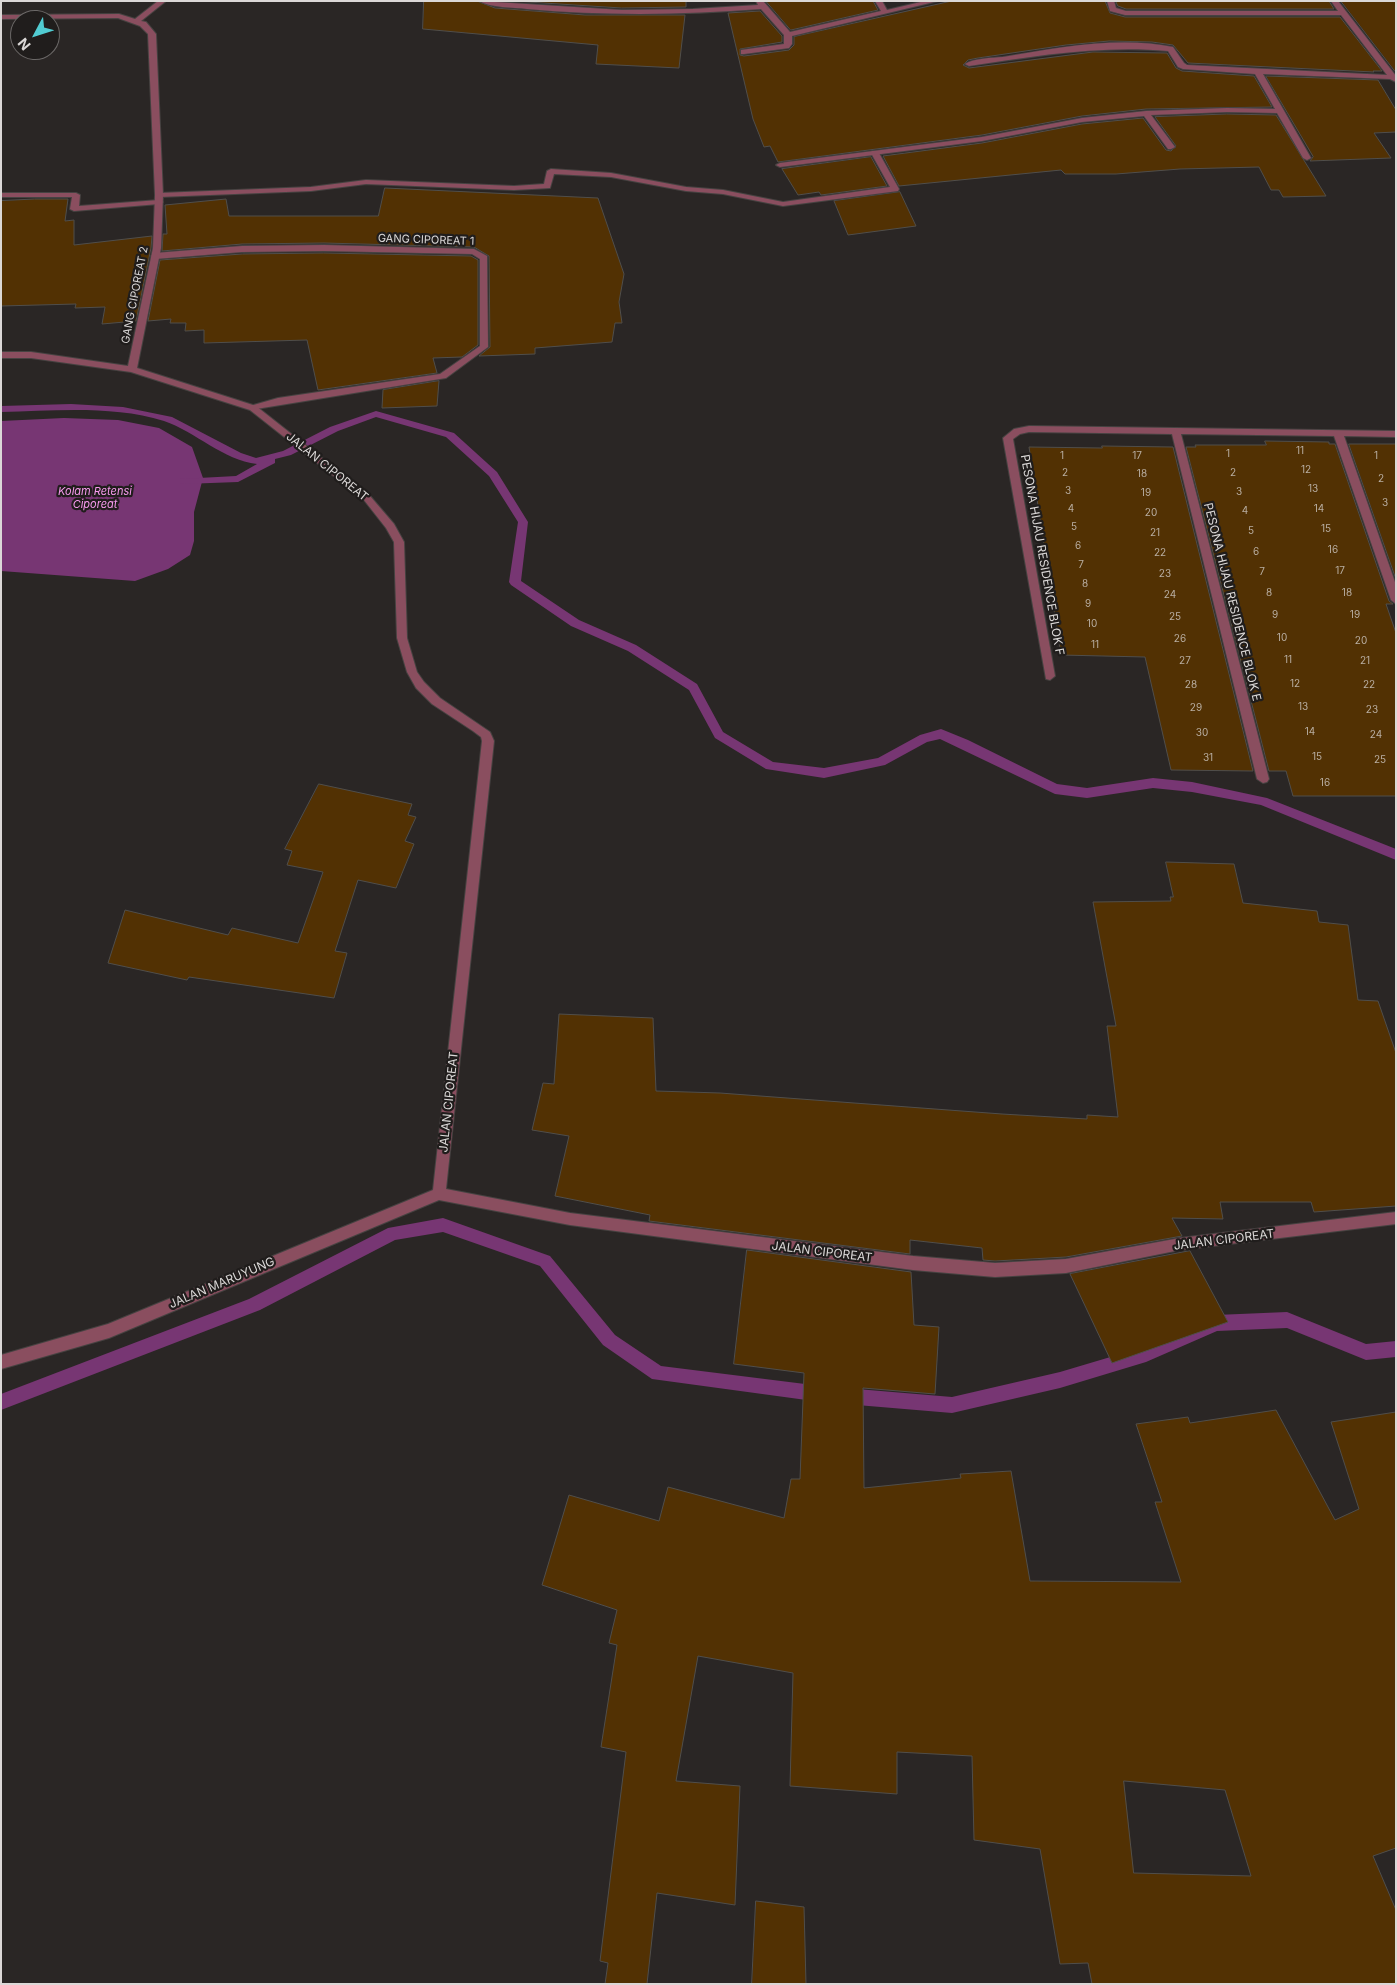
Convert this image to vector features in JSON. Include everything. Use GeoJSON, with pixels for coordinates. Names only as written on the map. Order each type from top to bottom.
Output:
{"type":"FeatureCollection","features":[{"type":"Feature","properties":{"kind":"street"},"geometry":{"type":"LineString","coordinates":[[1,17],[119,16],[137,21],[163,1]]}},
{"type":"Feature","properties":{"kind":"street"},"geometry":{"type":"LineString","coordinates":[[482,1],[555,10],[598,12],[721,11],[761,4],[788,35],[788,44],[786,46],[744,52]]}},
{"type":"Feature","properties":{"kind":"street"},"geometry":{"type":"LineString","coordinates":[[878,1],[885,12]]}},
{"type":"Feature","properties":{"kind":"street"},"geometry":{"type":"LineString","coordinates":[[788,35],[935,1]]}},
{"type":"Feature","properties":{"kind":"street"},"geometry":{"type":"LineString","coordinates":[[1110,1],[1112,9],[1125,13],[1341,13]]}},
{"type":"Feature","properties":{"kind":"street"},"geometry":{"type":"LineString","coordinates":[[1334,1],[1341,13],[1394,79]]}},
{"type":"Feature","properties":{"kind":"street","name":"GANG CIPOREAT 2"},"geometry":{"type":"LineString","coordinates":[[132,369],[155,256],[159,199],[152,34],[143,24],[137,21]]}},
{"type":"Feature","properties":{"kind":"street"},"geometry":{"type":"LineString","coordinates":[[969,64],[1063,50],[1144,47],[1172,50],[1181,65],[1186,67],[1394,79]]}},
{"type":"Feature","properties":{"kind":"street"},"geometry":{"type":"LineString","coordinates":[[1258,72],[1307,158]]}},
{"type":"Feature","properties":{"kind":"street"},"geometry":{"type":"LineString","coordinates":[[780,165],[982,139],[1082,120],[1146,113],[1227,110],[1280,111]]}},
{"type":"Feature","properties":{"kind":"street"},"geometry":{"type":"LineString","coordinates":[[1146,113],[1171,147]]}},
{"type":"Feature","properties":{"kind":"street"},"geometry":{"type":"LineString","coordinates":[[1,195],[76,195],[74,209],[159,199],[311,189],[366,182],[514,188],[547,186],[551,171],[575,171],[611,175],[686,189],[723,192],[784,204],[895,189],[874,153]]}},
{"type":"Feature","properties":{"kind":"street","name":"GANG CIPOREAT 1"},"geometry":{"type":"LineString","coordinates":[[155,256],[242,249],[324,248],[474,252],[484,258],[484,347],[443,376],[278,401],[254,408]]}},
{"type":"Feature","properties":{"kind":"street","name":"JALAN CIPOREAT"},"geometry":{"type":"LineString","coordinates":[[1,356],[31,355],[132,369],[254,408],[367,498],[390,526],[399,542],[402,638],[412,672],[420,685],[436,701],[482,732],[488,741],[439,1194],[570,1219],[913,1263],[995,1270],[1066,1266],[1180,1244],[1396,1218]]}},
{"type":"Feature","properties":{"kind":"street","name":"PESONA HIJAU RESIDENCE BLOK F"},"geometry":{"type":"LineString","coordinates":[[1050,676],[1008,438],[1017,431],[1029,429],[1176,432]]}},
{"type":"Feature","properties":{"kind":"street"},"geometry":{"type":"LineString","coordinates":[[1176,432],[1396,434]]}},
{"type":"Feature","properties":{"kind":"street","name":"PESONA HIJAU RESIDENCE BLOK E"},"geometry":{"type":"LineString","coordinates":[[1176,432],[1263,779]]}},
{"type":"Feature","properties":{"kind":"street"},"geometry":{"type":"LineString","coordinates":[[1338,434],[1396,600]]}},
{"type":"Feature","properties":{"kind":"street","name":"JALAN MARUYUNG"},"geometry":{"type":"LineString","coordinates":[[1,1362],[109,1331],[439,1194]]}},
{"type":"Feature","properties":{"kind":"water","name":"Kolam Retensi Ciporeat"},"geometry":{"type":"Polygon","coordinates":[[[64,418],[118,420],[159,428],[192,447],[203,478],[194,512],[194,541],[190,555],[168,569],[135,581],[1,571],[1,421],[64,418]]]}},
{"type":"Feature","properties":{"kind":"building"},"geometry":{"type":"Polygon","coordinates":[[[424,1],[477,1],[495,8],[585,15],[685,15],[679,68],[596,64],[598,45],[423,29],[424,1]]]}},
{"type":"Feature","properties":{"kind":"building"},"geometry":{"type":"Polygon","coordinates":[[[513,1],[686,1],[686,7],[622,8],[513,1]]]}},
{"type":"Feature","properties":{"kind":"building"},"geometry":{"type":"Polygon","coordinates":[[[766,1],[873,1],[878,10],[791,30],[766,1]]]}},
{"type":"Feature","properties":{"kind":"building"},"geometry":{"type":"Polygon","coordinates":[[[952,1],[1105,1],[1110,13],[1125,17],[1340,17],[1382,71],[1188,63],[1173,45],[1152,42],[1109,41],[1066,45],[978,58],[968,60],[963,65],[969,68],[1093,52],[1167,53],[1176,68],[1182,71],[1254,76],[1272,107],[1146,109],[1082,116],[982,135],[778,162],[770,146],[764,147],[753,119],[728,13],[760,11],[782,36],[782,42],[740,49],[740,55],[744,56],[789,50],[794,45],[794,37],[952,1]]]}},
{"type":"Feature","properties":{"kind":"building"},"geometry":{"type":"Polygon","coordinates":[[[1116,1],[1329,1],[1334,9],[1126,9],[1118,6],[1116,1]]]}},
{"type":"Feature","properties":{"kind":"building"},"geometry":{"type":"Polygon","coordinates":[[[1341,1],[1396,1],[1396,71],[1395,71],[1341,1]]]}},
{"type":"Feature","properties":{"kind":"building"},"geometry":{"type":"Polygon","coordinates":[[[1266,76],[1378,80],[1396,110],[1396,132],[1374,133],[1391,158],[1310,161],[1313,157],[1266,76]]]}},
{"type":"Feature","properties":{"kind":"building"},"geometry":{"type":"Polygon","coordinates":[[[1227,114],[1276,115],[1326,196],[1283,197],[1279,190],[1271,190],[1259,167],[1180,169],[1116,174],[1065,174],[1061,170],[899,186],[883,156],[982,143],[1082,124],[1143,118],[1166,150],[1171,151],[1176,146],[1155,117],[1227,114]]]}},
{"type":"Feature","properties":{"kind":"building"},"geometry":{"type":"Polygon","coordinates":[[[871,157],[887,186],[821,195],[819,192],[798,195],[782,169],[871,157]]]}},
{"type":"Feature","properties":{"kind":"building"},"geometry":{"type":"Polygon","coordinates":[[[385,188],[598,198],[624,274],[619,302],[622,323],[615,323],[612,342],[535,348],[535,354],[479,356],[490,347],[489,256],[474,247],[324,243],[242,244],[162,251],[163,234],[167,234],[165,205],[226,199],[229,216],[378,216],[385,188]]]}},
{"type":"Feature","properties":{"kind":"building"},"geometry":{"type":"Polygon","coordinates":[[[900,192],[916,226],[848,235],[834,201],[900,192]]]}},
{"type":"Feature","properties":{"kind":"building"},"geometry":{"type":"Polygon","coordinates":[[[68,199],[65,221],[74,220],[74,245],[152,236],[136,321],[102,324],[105,307],[75,308],[76,304],[1,306],[1,201],[68,199]]]}},
{"type":"Feature","properties":{"kind":"building"},"geometry":{"type":"Polygon","coordinates":[[[324,253],[471,256],[478,260],[478,345],[462,357],[433,358],[437,373],[318,390],[307,340],[204,343],[204,330],[185,331],[186,323],[170,323],[171,319],[148,321],[160,260],[242,254],[324,253]]]}},
{"type":"Feature","properties":{"kind":"building"},"geometry":{"type":"Polygon","coordinates":[[[439,381],[437,406],[382,408],[383,390],[439,381]]]}},
{"type":"Feature","properties":{"kind":"building"},"geometry":{"type":"Polygon","coordinates":[[[1265,441],[1329,442],[1329,444],[1335,444],[1389,601],[1393,604],[1386,604],[1396,633],[1396,796],[1293,796],[1286,771],[1269,771],[1186,447],[1196,447],[1195,445],[1266,445],[1265,441]]]}},
{"type":"Feature","properties":{"kind":"building"},"geometry":{"type":"Polygon","coordinates":[[[1349,444],[1396,444],[1396,579],[1349,444]]]}},
{"type":"Feature","properties":{"kind":"building"},"geometry":{"type":"Polygon","coordinates":[[[1102,446],[1173,447],[1253,771],[1171,770],[1145,657],[1061,655],[1029,447],[1102,448],[1102,446]]]}},
{"type":"Feature","properties":{"kind":"building"},"geometry":{"type":"Polygon","coordinates":[[[319,784],[412,804],[408,815],[416,817],[405,841],[414,844],[396,888],[358,880],[335,951],[347,953],[334,998],[189,977],[187,980],[108,963],[125,910],[228,935],[232,928],[298,943],[323,872],[287,865],[292,851],[285,849],[319,784]]]}},
{"type":"Feature","properties":{"kind":"building"},"geometry":{"type":"Polygon","coordinates":[[[1166,862],[1234,864],[1243,903],[1317,911],[1319,922],[1348,925],[1358,1000],[1378,1001],[1396,1053],[1396,1206],[1314,1212],[1311,1202],[1220,1202],[1223,1219],[1172,1218],[1182,1236],[1066,1257],[995,1261],[983,1260],[982,1248],[910,1240],[910,1254],[649,1221],[650,1215],[555,1196],[569,1136],[532,1130],[543,1083],[554,1084],[559,1014],[653,1018],[656,1091],[720,1093],[1087,1119],[1087,1115],[1118,1117],[1107,1026],[1116,1026],[1093,902],[1171,901],[1170,897],[1173,897],[1166,862]]]}},
{"type":"Feature","properties":{"kind":"building"},"geometry":{"type":"Polygon","coordinates":[[[747,1250],[911,1272],[914,1325],[939,1327],[935,1394],[863,1388],[864,1488],[961,1478],[960,1474],[1011,1471],[1030,1581],[1181,1582],[1155,1502],[1162,1502],[1136,1424],[1188,1417],[1190,1423],[1276,1410],[1335,1520],[1359,1509],[1331,1422],[1396,1412],[1396,1848],[1373,1856],[1396,1910],[1396,1984],[1092,1984],[1088,1963],[1060,1964],[1040,1849],[974,1840],[972,1756],[897,1752],[897,1794],[790,1786],[793,1673],[698,1656],[676,1781],[740,1786],[735,1905],[657,1893],[647,1984],[605,1984],[608,1963],[600,1961],[626,1752],[601,1747],[617,1645],[609,1643],[617,1610],[542,1585],[569,1495],[659,1521],[668,1487],[784,1518],[791,1479],[800,1479],[804,1373],[734,1364],[747,1250]],[[1124,1781],[1134,1873],[1251,1876],[1225,1790],[1124,1781]]]}},
{"type":"Feature","properties":{"kind":"building"},"geometry":{"type":"Polygon","coordinates":[[[1190,1251],[1228,1322],[1112,1363],[1070,1274],[1190,1251]]]}},
{"type":"Feature","properties":{"kind":"building"},"geometry":{"type":"Polygon","coordinates":[[[756,1901],[804,1907],[806,1984],[752,1984],[756,1901]]]}},
{"type":"Feature","properties":{"kind":"waterway"},"geometry":{"type":"LineString","coordinates":[[1,409],[71,407],[123,410],[168,419],[237,455],[256,461],[287,453],[334,429],[376,414],[450,435],[493,474],[523,522],[519,565],[515,582],[575,623],[632,648],[693,687],[719,735],[770,766],[824,773],[881,762],[924,738],[941,734],[964,743],[1055,789],[1087,793],[1153,783],[1192,787],[1263,801],[1396,855]]}},
{"type":"Feature","properties":{"kind":"waterway"},"geometry":{"type":"LineString","coordinates":[[184,481],[238,479],[271,461]]}},
{"type":"Feature","properties":{"kind":"waterway"},"geometry":{"type":"LineString","coordinates":[[1,1402],[254,1305],[393,1233],[443,1225],[545,1261],[609,1340],[658,1373],[821,1394]]}},
{"type":"Feature","properties":{"kind":"waterway"},"geometry":{"type":"LineString","coordinates":[[845,1396],[952,1405],[1060,1380],[1146,1354],[1216,1323],[1287,1320],[1366,1352],[1396,1349]]}}]}
